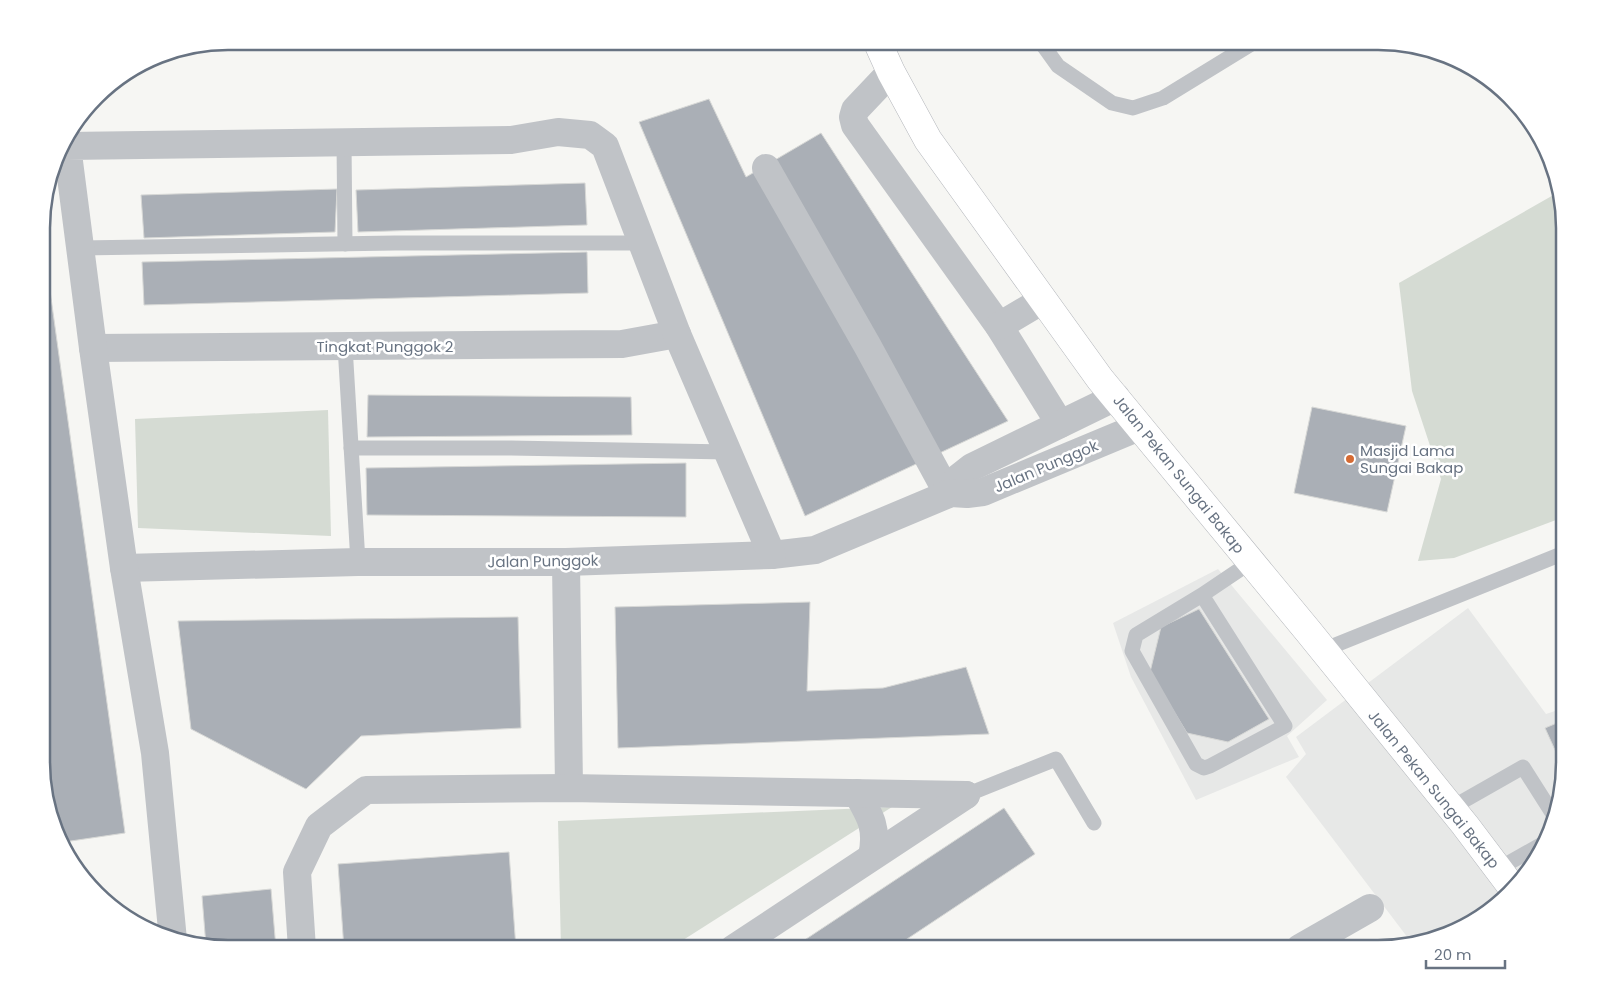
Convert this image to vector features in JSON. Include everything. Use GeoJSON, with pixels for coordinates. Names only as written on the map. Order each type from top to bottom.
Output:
{"type":"FeatureCollection","features":[{"type":"Feature","properties":{"kind":"main road","name":"Jalan Pekan Sungai Bakap"},"geometry":{"type":"LineString","coordinates":[[881,50],[890,72],[928,140],[1100,379],[1323,650],[1505,877]]}},
{"type":"Feature","properties":{"kind":"street"},"geometry":{"type":"LineString","coordinates":[[890,72],[855,110],[853,117],[854,125],[999,326],[1060,424]]}},
{"type":"Feature","properties":{"kind":"street"},"geometry":{"type":"LineString","coordinates":[[72,142],[511,140],[558,132],[590,135],[605,146],[677,334],[772,556]]}},
{"type":"Feature","properties":{"kind":"street"},"geometry":{"type":"LineString","coordinates":[[67,151],[124,568],[155,753],[172,931]]}},
{"type":"Feature","properties":{"kind":"street"},"geometry":{"type":"LineString","coordinates":[[766,168],[950,493]]}},
{"type":"Feature","properties":{"kind":"street"},"geometry":{"type":"LineString","coordinates":[[999,326],[1043,300]]}},
{"type":"Feature","properties":{"kind":"street","name":"Tingkat Punggok 2"},"geometry":{"type":"LineString","coordinates":[[93,348],[622,344],[677,334]]}},
{"type":"Feature","properties":{"kind":"street","name":"Jalan Punggok"},"geometry":{"type":"LineString","coordinates":[[950,493],[958,478],[972,467],[1116,397]]}},
{"type":"Feature","properties":{"kind":"street","name":"Jalan Punggok"},"geometry":{"type":"LineString","coordinates":[[124,568],[358,562],[566,562],[772,556],[815,550],[950,493],[967,494],[983,492],[1139,427]]}},
{"type":"Feature","properties":{"kind":"street"},"geometry":{"type":"LineString","coordinates":[[566,562],[569,788]]}},
{"type":"Feature","properties":{"kind":"street"},"geometry":{"type":"LineString","coordinates":[[301,940],[297,872],[319,826],[366,790],[569,788],[966,795]]}},
{"type":"Feature","properties":{"kind":"street"},"geometry":{"type":"LineString","coordinates":[[858,793],[874,825],[876,841],[872,856]]}},
{"type":"Feature","properties":{"kind":"street"},"geometry":{"type":"LineString","coordinates":[[746,940],[966,795]]}},
{"type":"Feature","properties":{"kind":"street"},"geometry":{"type":"LineString","coordinates":[[1314,940],[1370,908]]}},
{"type":"Feature","properties":{"kind":"lane"},"geometry":{"type":"LineString","coordinates":[[1046,50],[1058,66],[1112,103],[1133,108],[1163,98],[1241,50]]}},
{"type":"Feature","properties":{"kind":"lane"},"geometry":{"type":"LineString","coordinates":[[344,142],[345,244]]}},
{"type":"Feature","properties":{"kind":"lane"},"geometry":{"type":"LineString","coordinates":[[80,248],[345,244],[642,243]]}},
{"type":"Feature","properties":{"kind":"lane"},"geometry":{"type":"LineString","coordinates":[[345,346],[358,562]]}},
{"type":"Feature","properties":{"kind":"lane"},"geometry":{"type":"LineString","coordinates":[[351,448],[511,448],[728,452]]}},
{"type":"Feature","properties":{"kind":"lane"},"geometry":{"type":"LineString","coordinates":[[1323,650],[1556,557]]}},
{"type":"Feature","properties":{"kind":"lane"},"geometry":{"type":"LineString","coordinates":[[1202,595],[1285,726],[1204,768],[1196,764],[1132,651],[1132,645],[1136,635],[1202,595],[1251,562]]}},
{"type":"Feature","properties":{"kind":"lane"},"geometry":{"type":"LineString","coordinates":[[966,795],[1056,759],[1094,823]]}},
{"type":"Feature","properties":{"kind":"lane"},"geometry":{"type":"LineString","coordinates":[[1451,808],[1524,767],[1550,809]]}},
{"type":"Feature","properties":{"kind":"lane"},"geometry":{"type":"LineString","coordinates":[[1505,877],[1529,856]]}},
{"type":"Feature","properties":{"kind":"shaded area"},"geometry":{"type":"Polygon","coordinates":[[[1553,195],[1556,216],[1556,520],[1454,558],[1418,561],[1441,479],[1412,391],[1399,283],[1553,195]]]}},
{"type":"Feature","properties":{"kind":"shaded area"},"geometry":{"type":"Polygon","coordinates":[[[328,410],[331,536],[138,528],[135,419],[328,410]]]}},
{"type":"Feature","properties":{"kind":"shaded area"},"geometry":{"type":"Polygon","coordinates":[[[1218,569],[1327,700],[1287,736],[1299,757],[1196,800],[1131,677],[1113,623],[1218,569]]]}},
{"type":"Feature","properties":{"kind":"shaded area"},"geometry":{"type":"Polygon","coordinates":[[[1468,608],[1546,714],[1556,711],[1556,774],[1553,797],[1547,819],[1538,841],[1526,861],[1495,896],[1457,922],[1435,931],[1408,937],[1286,777],[1306,754],[1296,737],[1468,608]]]}},
{"type":"Feature","properties":{"kind":"shaded area"},"geometry":{"type":"Polygon","coordinates":[[[892,807],[683,940],[561,940],[558,821],[892,807]]]}},
{"type":"Feature","properties":{"kind":"building"},"geometry":{"type":"Polygon","coordinates":[[[709,99],[746,177],[821,133],[1008,421],[805,516],[639,122],[709,99]]]}},
{"type":"Feature","properties":{"kind":"building"},"geometry":{"type":"Polygon","coordinates":[[[585,183],[587,225],[358,232],[356,190],[585,183]]]}},
{"type":"Feature","properties":{"kind":"building"},"geometry":{"type":"Polygon","coordinates":[[[337,189],[335,232],[144,238],[141,195],[337,189]]]}},
{"type":"Feature","properties":{"kind":"building"},"geometry":{"type":"Polygon","coordinates":[[[587,252],[588,293],[144,305],[142,262],[587,252]]]}},
{"type":"Feature","properties":{"kind":"building"},"geometry":{"type":"Polygon","coordinates":[[[50,291],[125,833],[68,841],[53,797],[50,774],[50,291]]]}},
{"type":"Feature","properties":{"kind":"building"},"geometry":{"type":"Polygon","coordinates":[[[368,395],[631,397],[632,435],[367,437],[368,395]]]}},
{"type":"Feature","properties":{"kind":"building","name":"Masjid Lama Sungai Bakap"},"geometry":{"type":"Polygon","coordinates":[[[1312,407],[1406,426],[1387,512],[1294,493],[1312,407]]]}},
{"type":"Feature","properties":{"kind":"building"},"geometry":{"type":"Polygon","coordinates":[[[686,463],[686,517],[367,515],[366,468],[686,463]]]}},
{"type":"Feature","properties":{"kind":"building"},"geometry":{"type":"Polygon","coordinates":[[[810,602],[807,691],[883,688],[966,667],[989,734],[618,748],[615,607],[810,602]]]}},
{"type":"Feature","properties":{"kind":"building"},"geometry":{"type":"Polygon","coordinates":[[[1199,609],[1269,719],[1228,742],[1187,733],[1150,672],[1161,627],[1199,609]]]}},
{"type":"Feature","properties":{"kind":"building"},"geometry":{"type":"Polygon","coordinates":[[[518,617],[521,728],[361,736],[306,789],[191,729],[178,621],[518,617]]]}},
{"type":"Feature","properties":{"kind":"building"},"geometry":{"type":"Polygon","coordinates":[[[1556,723],[1556,752],[1545,728],[1556,723]]]}},
{"type":"Feature","properties":{"kind":"building"},"geometry":{"type":"Polygon","coordinates":[[[1004,808],[1035,854],[906,940],[805,940],[1004,808]]]}},
{"type":"Feature","properties":{"kind":"building"},"geometry":{"type":"Polygon","coordinates":[[[509,852],[515,940],[343,940],[338,864],[509,852]]]}},
{"type":"Feature","properties":{"kind":"building"},"geometry":{"type":"Polygon","coordinates":[[[271,889],[275,940],[216,940],[205,938],[202,896],[271,889]]]}},
{"type":"Feature","properties":{"kind":"place","name":"Masjid Lama Sungai Bakap"},"geometry":{"type":"Point","coordinates":[1350,459]}}]}
